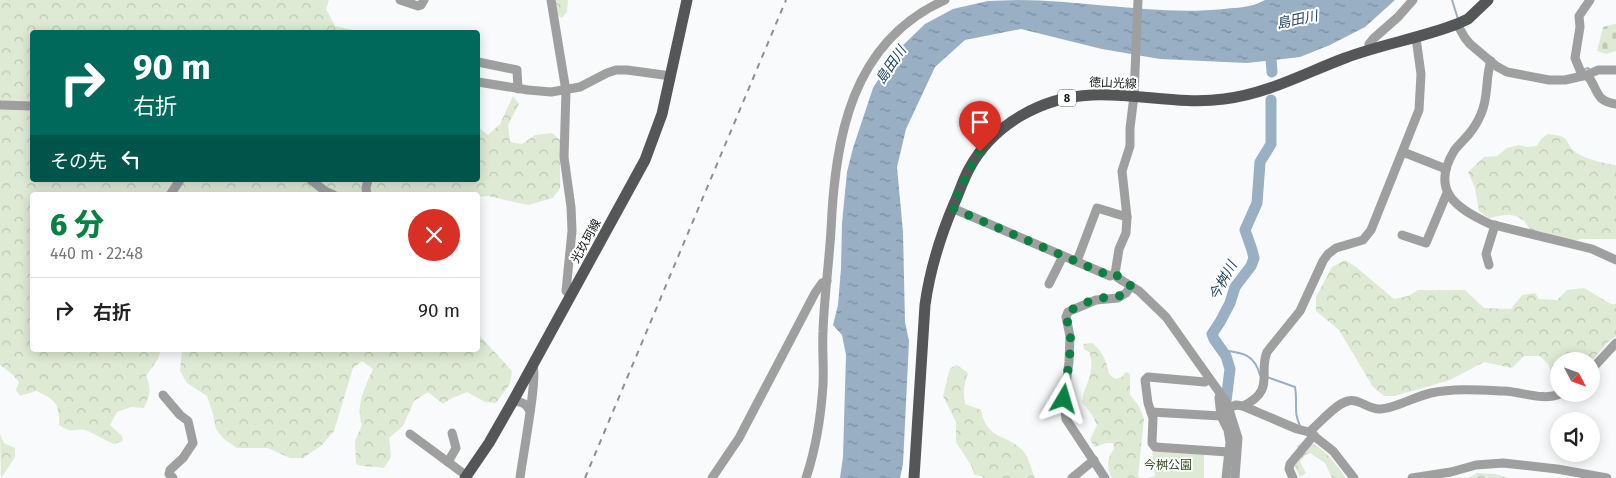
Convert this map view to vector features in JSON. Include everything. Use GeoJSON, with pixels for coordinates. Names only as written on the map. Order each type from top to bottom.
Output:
{"type":"FeatureCollection","features":[{"type":"Feature","properties":{"kind":"main road","name":"光玖珂線"},"geometry":{"type":"LineString","coordinates":[[466,477],[489,443],[533,366],[645,160],[657,131],[687,0]]}},
{"type":"Feature","properties":{"kind":"main road","name":"徳山光線"},"geometry":{"type":"LineString","coordinates":[[914,478],[925,305],[929,277],[938,242],[969,170],[980,152],[1009,123],[1028,111],[1071,97],[1134,93],[1183,102],[1249,95],[1297,79],[1369,50],[1416,38],[1457,24],[1468,19],[1488,0]]}},
{"type":"Feature","properties":{"kind":"street"},"geometry":{"type":"LineString","coordinates":[[400,0],[418,6],[421,6],[424,0]]}},
{"type":"Feature","properties":{"kind":"street"},"geometry":{"type":"LineString","coordinates":[[551,0],[566,91],[564,157],[571,207],[572,231],[566,291],[571,296]]}},
{"type":"Feature","properties":{"kind":"street"},"geometry":{"type":"LineString","coordinates":[[806,478],[814,452],[823,385],[823,334],[831,202],[840,143],[852,97],[863,74],[894,33],[916,15],[944,0]]}},
{"type":"Feature","properties":{"kind":"street"},"geometry":{"type":"LineString","coordinates":[[1115,274],[1119,249],[1126,233],[1127,217],[1122,170],[1130,146],[1138,0]]}},
{"type":"Feature","properties":{"kind":"street"},"geometry":{"type":"LineString","coordinates":[[1369,50],[1369,44],[1373,39],[1398,17],[1413,0]]}},
{"type":"Feature","properties":{"kind":"street"},"geometry":{"type":"LineString","coordinates":[[1590,0],[1579,16],[1580,27],[1575,58],[1602,99],[1606,103],[1616,104]]}},
{"type":"Feature","properties":{"kind":"street"},"geometry":{"type":"LineString","coordinates":[[1457,24],[1465,38],[1491,62],[1507,72],[1549,80],[1565,80],[1598,70],[1616,70]]}},
{"type":"Feature","properties":{"kind":"street"},"geometry":{"type":"LineString","coordinates":[[1244,406],[1261,391],[1265,382],[1264,360],[1267,352],[1300,311],[1323,261],[1336,248],[1362,240],[1367,236],[1419,110],[1421,74],[1416,38]]}},
{"type":"Feature","properties":{"kind":"street"},"geometry":{"type":"LineString","coordinates":[[480,62],[517,70],[518,89]]}},
{"type":"Feature","properties":{"kind":"street"},"geometry":{"type":"LineString","coordinates":[[1402,235],[1426,243],[1447,193],[1446,169],[1454,152],[1470,133],[1481,114],[1491,62]]}},
{"type":"Feature","properties":{"kind":"street"},"geometry":{"type":"LineString","coordinates":[[480,82],[518,89],[552,92],[580,88],[616,70],[670,76]]}},
{"type":"Feature","properties":{"kind":"street"},"geometry":{"type":"LineString","coordinates":[[0,105],[30,106]]}},
{"type":"Feature","properties":{"kind":"street"},"geometry":{"type":"LineString","coordinates":[[1403,152],[1446,169]]}},
{"type":"Feature","properties":{"kind":"street"},"geometry":{"type":"LineString","coordinates":[[314,182],[327,192]]}},
{"type":"Feature","properties":{"kind":"street"},"geometry":{"type":"LineString","coordinates":[[1447,193],[1463,209],[1475,217],[1495,225],[1592,249],[1616,260]]}},
{"type":"Feature","properties":{"kind":"street"},"geometry":{"type":"LineString","coordinates":[[952,208],[1110,276],[1115,274]]}},
{"type":"Feature","properties":{"kind":"street"},"geometry":{"type":"LineString","coordinates":[[1077,261],[1097,208],[1127,217]]}},
{"type":"Feature","properties":{"kind":"street"},"geometry":{"type":"LineString","coordinates":[[1489,265],[1486,254],[1495,225]]}},
{"type":"Feature","properties":{"kind":"street"},"geometry":{"type":"LineString","coordinates":[[1049,284],[1063,256]]}},
{"type":"Feature","properties":{"kind":"street"},"geometry":{"type":"LineString","coordinates":[[1115,274],[1151,301],[1166,317],[1229,408],[1238,438],[1235,478]]}},
{"type":"Feature","properties":{"kind":"street"},"geometry":{"type":"LineString","coordinates":[[712,478],[739,438],[815,293],[822,283],[827,281]]}},
{"type":"Feature","properties":{"kind":"street"},"geometry":{"type":"LineString","coordinates":[[1105,478],[1069,424],[1065,410],[1064,399],[1070,336],[1066,317],[1068,312],[1096,300],[1118,298],[1126,293],[1131,286]]}},
{"type":"Feature","properties":{"kind":"street"},"geometry":{"type":"LineString","coordinates":[[1600,360],[1616,343]]}},
{"type":"Feature","properties":{"kind":"street"},"geometry":{"type":"LineString","coordinates":[[520,478],[535,370],[533,366]]}},
{"type":"Feature","properties":{"kind":"street"},"geometry":{"type":"LineString","coordinates":[[1209,379],[1205,382],[1148,377],[1145,380],[1151,412],[1152,442],[1155,447],[1228,452]]}},
{"type":"Feature","properties":{"kind":"street"},"geometry":{"type":"LineString","coordinates":[[1293,478],[1289,469],[1290,464],[1312,433],[1340,404],[1347,401],[1353,400],[1370,408],[1380,410],[1419,396],[1446,391],[1505,391],[1550,397]]}},
{"type":"Feature","properties":{"kind":"street"},"geometry":{"type":"LineString","coordinates":[[163,395],[180,415],[188,421],[193,442],[170,470],[169,474],[173,478]]}},
{"type":"Feature","properties":{"kind":"street"},"geometry":{"type":"LineString","coordinates":[[1220,395],[1221,416],[1228,430],[1230,442],[1226,478]]}},
{"type":"Feature","properties":{"kind":"street"},"geometry":{"type":"LineString","coordinates":[[513,401],[527,405],[530,411]]}},
{"type":"Feature","properties":{"kind":"street"},"geometry":{"type":"LineString","coordinates":[[1229,408],[1236,405],[1244,406],[1297,429],[1312,433],[1333,451],[1354,478]]}},
{"type":"Feature","properties":{"kind":"street"},"geometry":{"type":"LineString","coordinates":[[1151,412],[1221,416]]}},
{"type":"Feature","properties":{"kind":"street"},"geometry":{"type":"LineString","coordinates":[[448,462],[456,448],[452,433]]}},
{"type":"Feature","properties":{"kind":"street"},"geometry":{"type":"LineString","coordinates":[[410,434],[466,477]]}},
{"type":"Feature","properties":{"kind":"street"},"geometry":{"type":"LineString","coordinates":[[1072,478],[1094,460]]}},
{"type":"Feature","properties":{"kind":"street"},"geometry":{"type":"LineString","coordinates":[[1412,478],[1451,472],[1476,465],[1503,463],[1558,469],[1607,478]]}},
{"type":"Feature","properties":{"kind":"green space"},"geometry":{"type":"Polygon","coordinates":[[[0,0],[329,0],[326,9],[335,26],[353,30],[30,30],[30,182],[480,182],[480,129],[488,135],[500,124],[513,96],[519,104],[508,125],[510,142],[522,144],[535,135],[552,133],[560,140],[560,188],[553,198],[528,205],[488,196],[480,197],[480,192],[30,192],[30,352],[160,352],[158,359],[146,376],[150,392],[144,408],[131,407],[117,412],[110,425],[122,436],[123,441],[114,444],[87,431],[68,430],[59,425],[59,412],[55,403],[36,391],[20,396],[16,390],[19,382],[0,365],[0,0]]]}},
{"type":"Feature","properties":{"kind":"green space"},"geometry":{"type":"Polygon","coordinates":[[[555,0],[568,0],[567,12],[562,18],[556,15],[555,0]]]}},
{"type":"Feature","properties":{"kind":"green space"},"geometry":{"type":"Polygon","coordinates":[[[1616,24],[1616,51],[1606,54],[1597,51],[1603,27],[1616,24]]]}},
{"type":"Feature","properties":{"kind":"green space"},"geometry":{"type":"Polygon","coordinates":[[[1548,134],[1562,137],[1573,150],[1586,158],[1616,165],[1616,239],[1581,239],[1571,242],[1530,230],[1518,217],[1507,215],[1489,218],[1479,211],[1475,188],[1468,172],[1484,157],[1497,156],[1507,148],[1519,145],[1527,147],[1537,146],[1541,139],[1548,134]]]}},
{"type":"Feature","properties":{"kind":"green space"},"geometry":{"type":"Polygon","coordinates":[[[1345,260],[1394,299],[1408,296],[1418,290],[1465,290],[1484,308],[1511,309],[1522,295],[1535,293],[1539,299],[1557,300],[1567,290],[1584,288],[1611,304],[1616,304],[1616,336],[1600,352],[1550,352],[1550,369],[1540,356],[1524,356],[1512,368],[1484,362],[1450,380],[1395,396],[1384,396],[1373,387],[1339,330],[1316,311],[1316,297],[1332,267],[1345,260]]]}},
{"type":"Feature","properties":{"kind":"green space"},"geometry":{"type":"Polygon","coordinates":[[[480,336],[512,371],[510,384],[496,403],[485,402],[467,392],[443,404],[428,392],[414,401],[403,426],[389,438],[391,457],[384,468],[356,464],[355,441],[362,425],[360,404],[373,369],[362,361],[353,368],[334,431],[322,445],[303,458],[290,458],[268,448],[237,448],[224,439],[216,429],[207,396],[187,383],[180,371],[182,352],[480,352],[480,336]]]}},
{"type":"Feature","properties":{"kind":"green space"},"geometry":{"type":"Polygon","coordinates":[[[1092,343],[1105,360],[1109,374],[1115,379],[1122,377],[1126,372],[1130,374],[1130,395],[1139,406],[1144,419],[1138,476],[1140,478],[1112,478],[1108,463],[1114,449],[1113,443],[1106,443],[1095,447],[1090,440],[1097,425],[1082,402],[1091,368],[1090,353],[1084,349],[1083,344],[1092,343]]]}},
{"type":"Feature","properties":{"kind":"green space"},"geometry":{"type":"Polygon","coordinates":[[[957,365],[968,373],[964,388],[965,404],[981,410],[984,420],[993,432],[1018,446],[1024,452],[1035,478],[984,478],[974,475],[972,467],[956,442],[956,422],[943,396],[950,368],[957,365]]]}},
{"type":"Feature","properties":{"kind":"green space"},"geometry":{"type":"Polygon","coordinates":[[[0,434],[4,443],[15,448],[15,457],[1,478],[0,434]]]}},
{"type":"Feature","properties":{"kind":"green space"},"geometry":{"type":"Polygon","coordinates":[[[1304,441],[1317,446],[1323,451],[1346,478],[1332,478],[1325,463],[1310,453],[1305,455],[1300,462],[1306,473],[1300,477],[1294,465],[1300,454],[1297,446],[1304,441]]]}},
{"type":"Feature","properties":{"kind":"green space","name":"今桝公園"},"geometry":{"type":"Polygon","coordinates":[[[1152,450],[1204,454],[1204,478],[1148,478],[1155,476],[1152,450]]]}},
{"type":"Feature","properties":{"kind":"green space"},"geometry":{"type":"Polygon","coordinates":[[[1477,473],[1496,474],[1508,478],[1468,478],[1477,473]]]}},
{"type":"Feature","properties":{"kind":"water","name":"島田川"},"geometry":{"type":"Polygon","coordinates":[[[1265,0],[1395,0],[1365,27],[1330,45],[1300,57],[1247,63],[1160,59],[1102,49],[1021,29],[965,40],[935,67],[906,129],[897,167],[903,232],[905,322],[909,341],[903,464],[900,478],[840,478],[843,457],[846,355],[842,335],[833,325],[838,305],[842,223],[847,172],[873,88],[898,50],[925,24],[953,9],[988,1],[1070,2],[1173,11],[1198,11],[1245,7],[1265,0]]]}},
{"type":"Feature","properties":{"kind":"waterway"},"geometry":{"type":"LineString","coordinates":[[1452,0],[1458,19]]}},
{"type":"Feature","properties":{"kind":"waterway","name":"今桝川"},"geometry":{"type":"LineString","coordinates":[[1270,45],[1272,72]]}},
{"type":"Feature","properties":{"kind":"waterway"},"geometry":{"type":"LineString","coordinates":[[1582,70],[1588,68],[1591,71]]}},
{"type":"Feature","properties":{"kind":"waterway","name":"今桝川"},"geometry":{"type":"LineString","coordinates":[[1232,431],[1225,409],[1230,369],[1226,356],[1212,334],[1230,303],[1235,287],[1251,266],[1254,258],[1245,230],[1257,203],[1260,162],[1271,144],[1271,100]]}},
{"type":"Feature","properties":{"kind":"waterway"},"geometry":{"type":"LineString","coordinates":[[1221,350],[1241,353],[1251,358],[1260,375]]}},
{"type":"Feature","properties":{"kind":"waterway"},"geometry":{"type":"LineString","coordinates":[[1267,377],[1295,387],[1296,411],[1300,426]]}},
{"type":"Feature","properties":{"kind":"railway"},"geometry":{"type":"LineString","coordinates":[[585,478],[786,0]]}},
{"type":"Feature","properties":{"kind":"route"},"geometry":{"type":"LineString","coordinates":[[980,152],[969,170],[952,208],[1110,276],[1115,274],[1131,286],[1126,293],[1118,298],[1103,298],[1068,312],[1066,317],[1070,331],[1069,362],[1064,399]]}}]}
